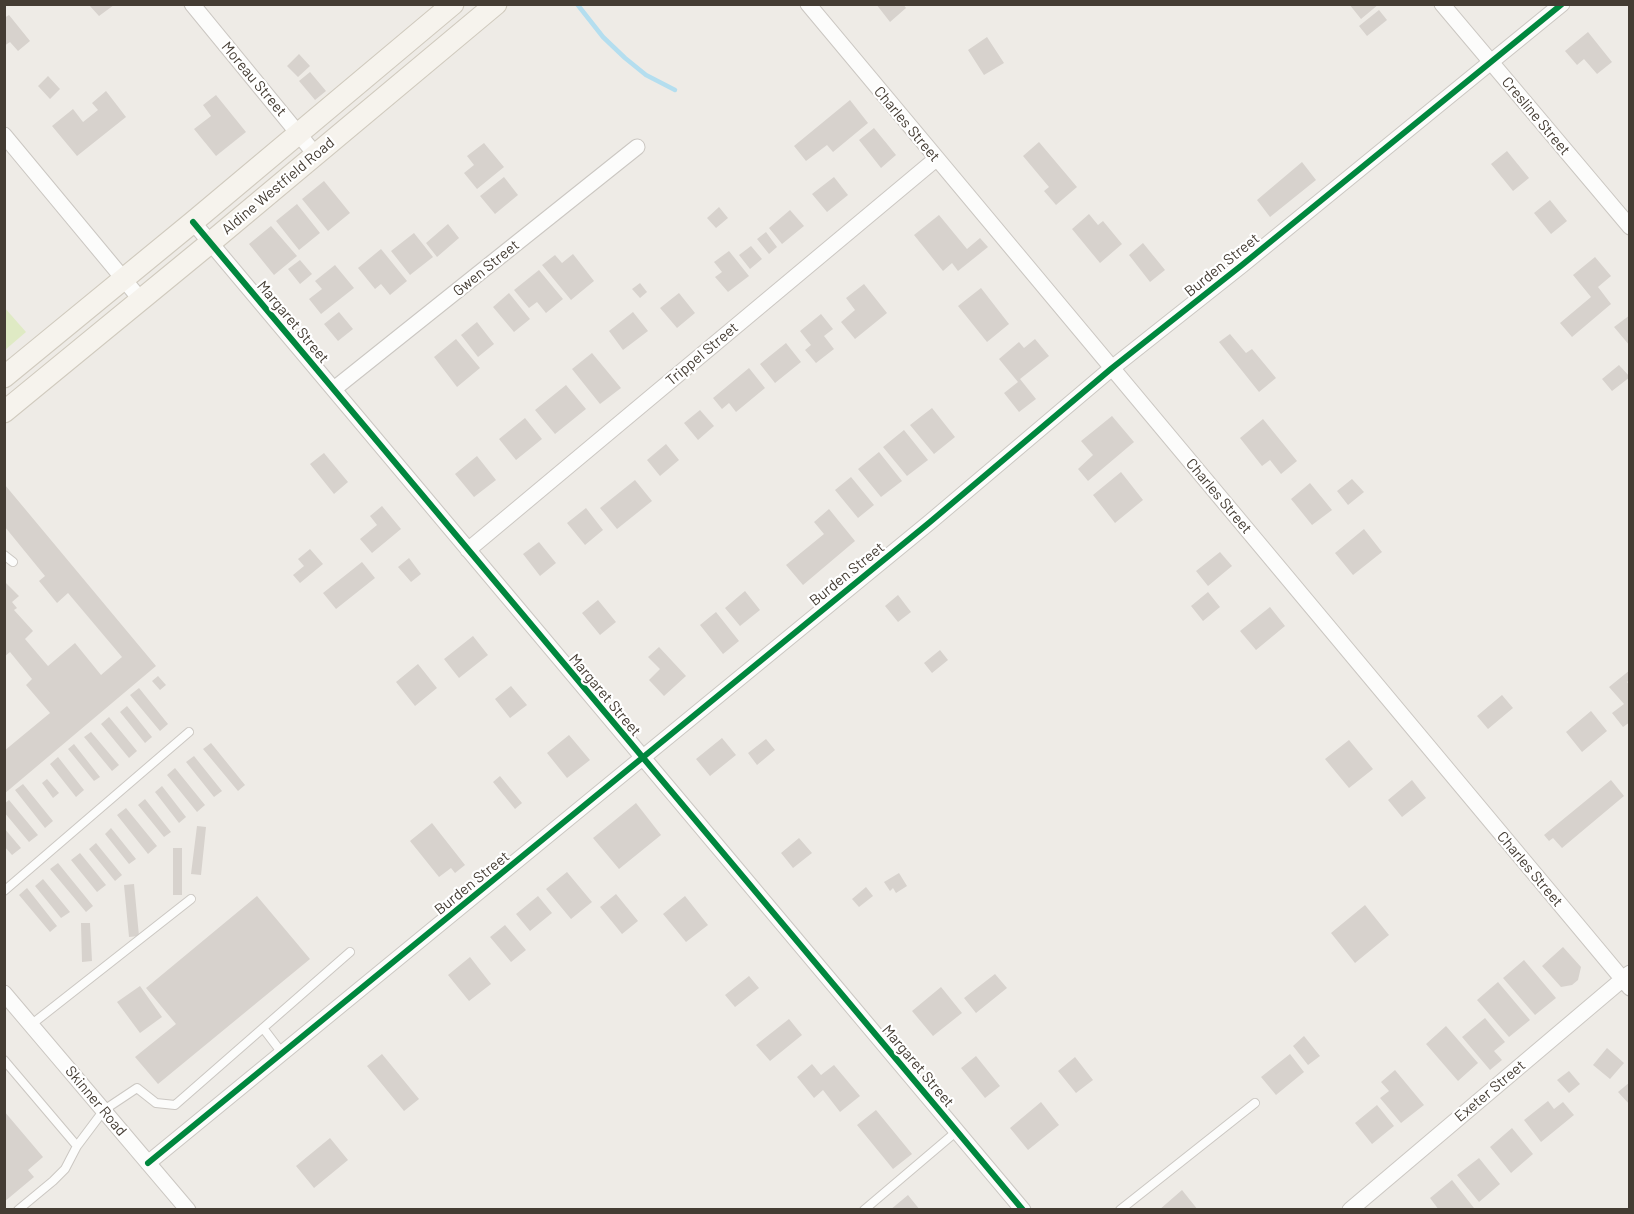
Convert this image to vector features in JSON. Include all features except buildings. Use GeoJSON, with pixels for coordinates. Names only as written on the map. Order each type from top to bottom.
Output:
{"type":"FeatureCollection","features":[{"type":"Feature","properties":{"kind":"main road","name":"Aldine Westfield Road"},"geometry":{"type":"LineString","coordinates":[[4,377],[124,280],[453,4]]}},
{"type":"Feature","properties":{"kind":"main road","name":"Aldine Westfield Road"},"geometry":{"type":"LineString","coordinates":[[4,412],[496,4]]}},
{"type":"Feature","properties":{"kind":"street","name":"Moreau Street"},"geometry":{"type":"LineString","coordinates":[[192,4],[315,154]]}},
{"type":"Feature","properties":{"kind":"street","name":"Charles Street"},"geometry":{"type":"LineString","coordinates":[[808,4],[1627,980]]}},
{"type":"Feature","properties":{"kind":"street","name":"Cresline Street"},"geometry":{"type":"LineString","coordinates":[[1442,4],[1629,228]]}},
{"type":"Feature","properties":{"kind":"street","name":"Burden Street"},"geometry":{"type":"LineString","coordinates":[[148,1163],[921,529],[1112,368],[1562,4]]}},
{"type":"Feature","properties":{"kind":"street"},"geometry":{"type":"LineString","coordinates":[[4,135],[141,300]]}},
{"type":"Feature","properties":{"kind":"street","name":"Gwen Street"},"geometry":{"type":"LineString","coordinates":[[334,389],[637,147]]}},
{"type":"Feature","properties":{"kind":"street","name":"Trippel Street"},"geometry":{"type":"LineString","coordinates":[[468,550],[936,159]]}},
{"type":"Feature","properties":{"kind":"street","name":"Margaret Street"},"geometry":{"type":"LineString","coordinates":[[193,222],[1023,1209]]}},
{"type":"Feature","properties":{"kind":"street","name":"Exeter Street"},"geometry":{"type":"LineString","coordinates":[[1350,1209],[1627,980]]}},
{"type":"Feature","properties":{"kind":"street","name":"Skinner Road"},"geometry":{"type":"LineString","coordinates":[[5,995],[188,1209]]}},
{"type":"Feature","properties":{"kind":"lane"},"geometry":{"type":"LineString","coordinates":[[4,555],[13,562]]}},
{"type":"Feature","properties":{"kind":"lane"},"geometry":{"type":"LineString","coordinates":[[4,891],[189,732]]}},
{"type":"Feature","properties":{"kind":"lane"},"geometry":{"type":"LineString","coordinates":[[32,1024],[191,899]]}},
{"type":"Feature","properties":{"kind":"lane"},"geometry":{"type":"LineString","coordinates":[[18,1209],[65,1169],[77,1146],[104,1110],[136,1088],[156,1103],[176,1105],[350,952]]}},
{"type":"Feature","properties":{"kind":"lane"},"geometry":{"type":"LineString","coordinates":[[263,1028],[282,1053]]}},
{"type":"Feature","properties":{"kind":"lane"},"geometry":{"type":"LineString","coordinates":[[4,1059],[77,1146]]}},
{"type":"Feature","properties":{"kind":"lane"},"geometry":{"type":"LineString","coordinates":[[1120,1209],[1255,1103]]}},
{"type":"Feature","properties":{"kind":"lane"},"geometry":{"type":"LineString","coordinates":[[864,1209],[957,1131]]}},
{"type":"Feature","properties":{"kind":"green space"},"geometry":{"type":"Polygon","coordinates":[[[4,307],[26,332],[5,350],[4,350],[4,307]]]}},
{"type":"Feature","properties":{"kind":"waterway"},"geometry":{"type":"LineString","coordinates":[[577,4],[603,37],[625,58],[646,75],[675,90]]}},
{"type":"Feature","properties":{"kind":"cycle path"},"geometry":{"type":"LineString","coordinates":[[148,1163],[930,522],[1112,368],[1562,4]]}},
{"type":"Feature","properties":{"kind":"cycle path"},"geometry":{"type":"LineString","coordinates":[[193,222],[1023,1210]]}}]}
